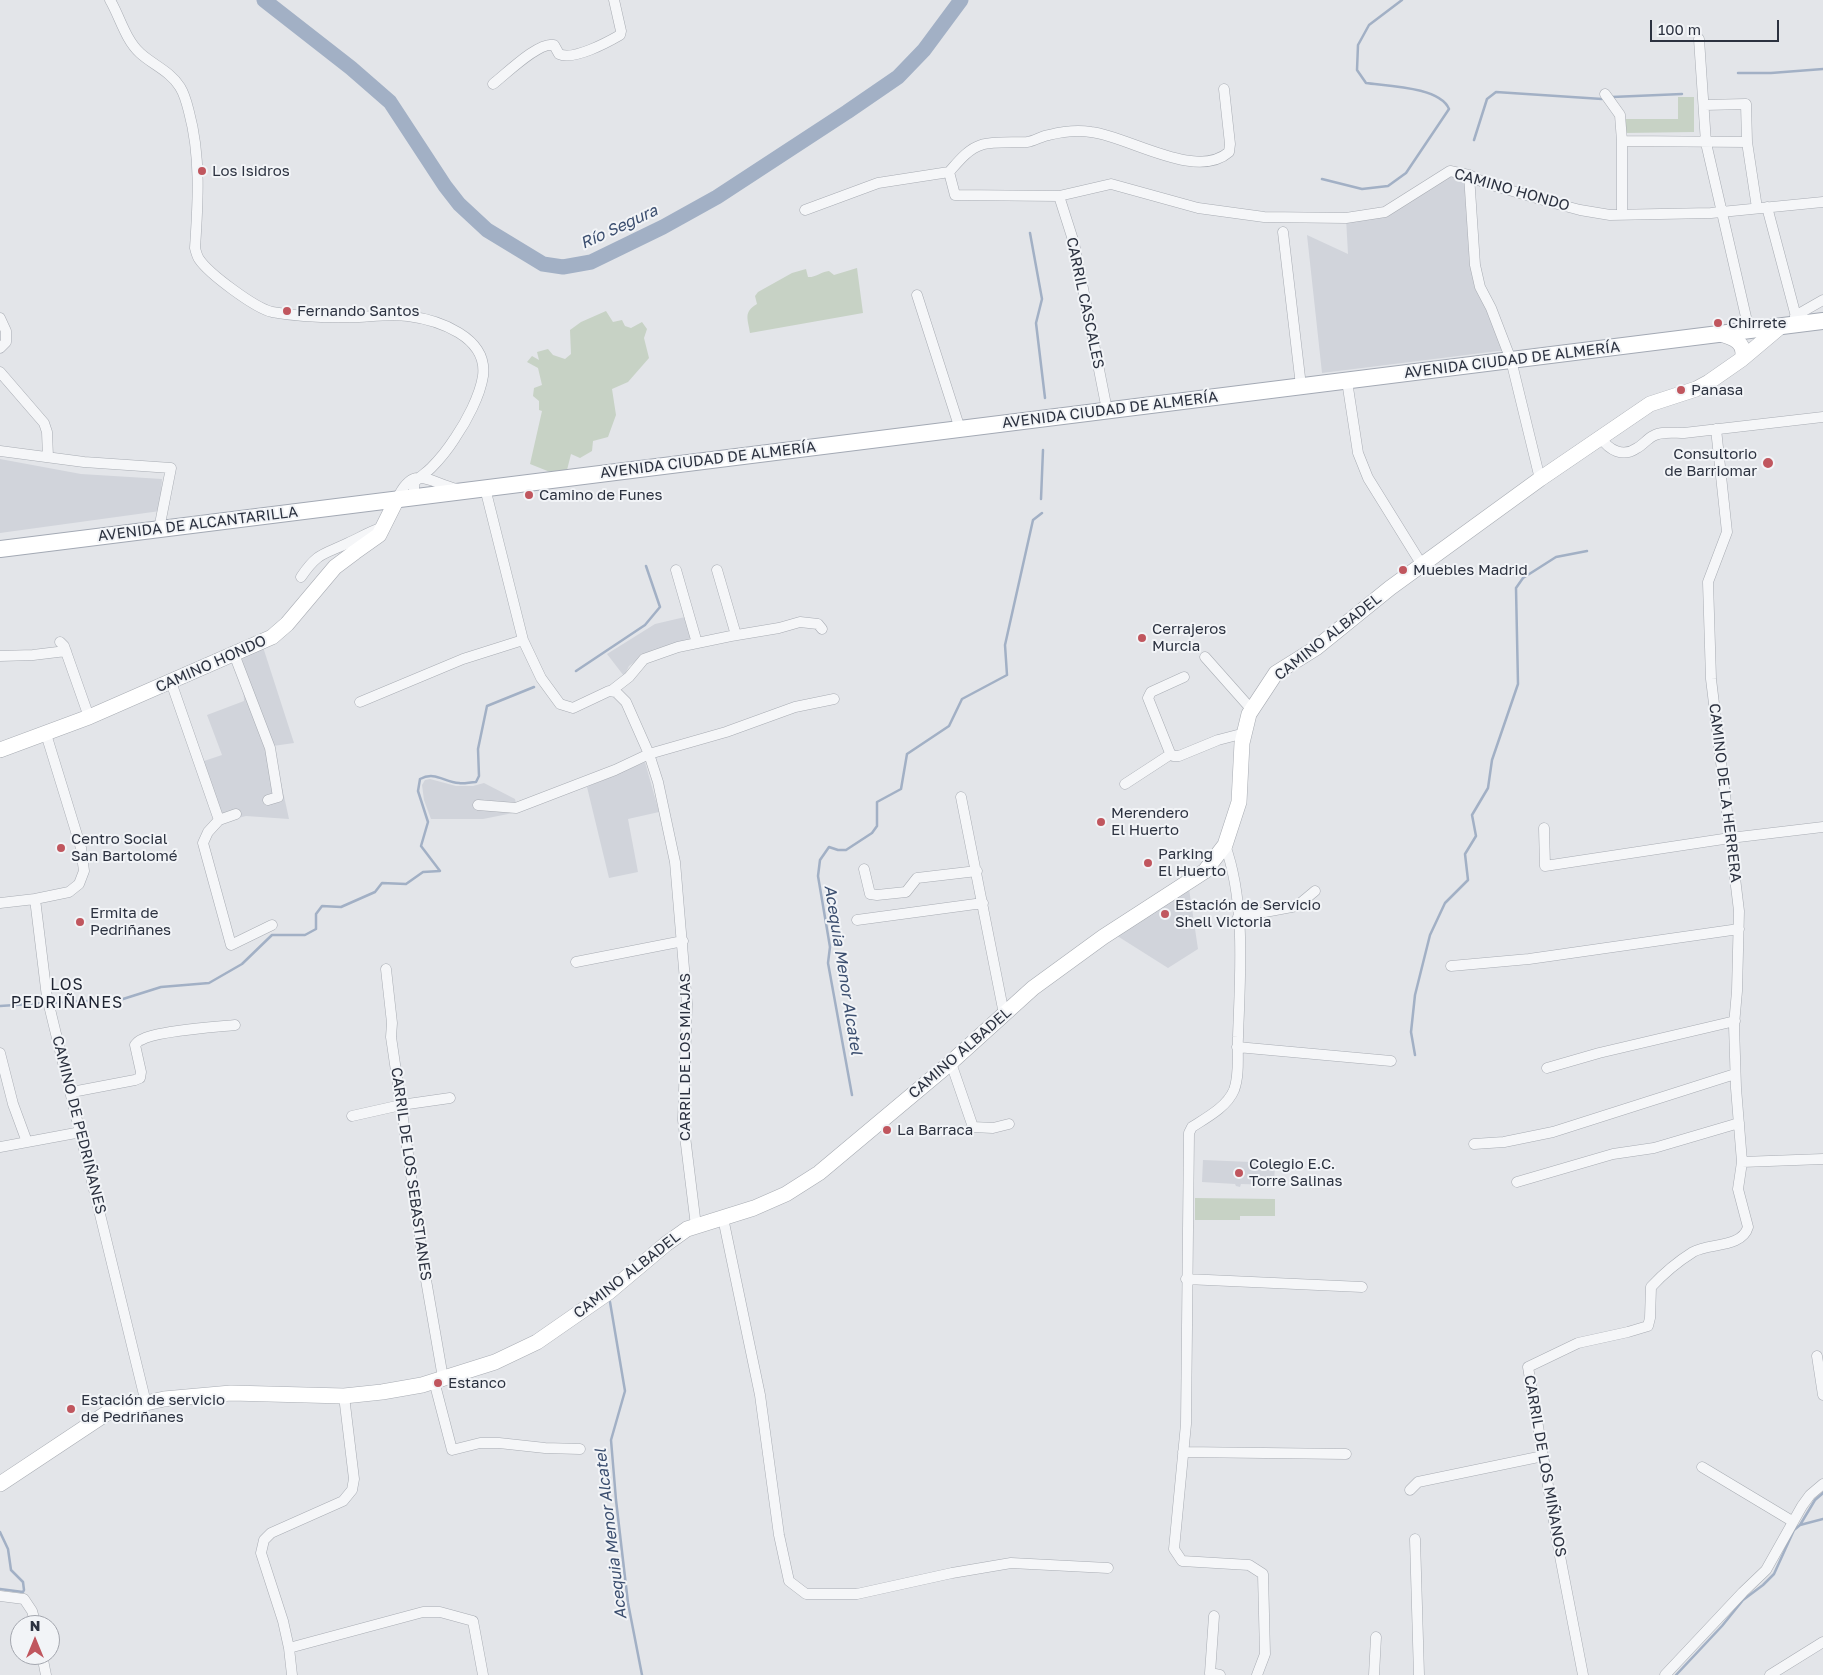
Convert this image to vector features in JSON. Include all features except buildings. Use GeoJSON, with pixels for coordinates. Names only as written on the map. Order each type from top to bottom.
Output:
{"type":"FeatureCollection","features":[{"type":"Feature","properties":{"kind":"main road","name":"AVENIDA CIUDAD DE ALMERÍA"},"geometry":{"type":"LineString","coordinates":[[397,499],[1780,327],[1797,320],[1823,321]]}},
{"type":"Feature","properties":{"kind":"main road"},"geometry":{"type":"LineString","coordinates":[[1694,337],[1693,328],[1734,324],[1750,330]]}},
{"type":"Feature","properties":{"kind":"main road","name":"CAMINO ALBADEL"},"geometry":{"type":"LineString","coordinates":[[0,1484],[107,1413],[146,1403],[164,1399],[231,1394],[344,1396],[382,1392],[422,1385],[495,1362],[537,1342],[609,1292],[666,1244],[687,1229],[754,1208],[786,1194],[819,1173],[951,1062],[1033,988],[1103,937],[1205,871],[1225,845],[1239,802],[1242,743],[1249,714],[1276,674],[1316,648],[1390,588],[1540,479],[1650,404],[1696,390],[1742,359],[1780,327]]}},
{"type":"Feature","properties":{"kind":"main road"},"geometry":{"type":"LineString","coordinates":[[1719,334],[1728,336],[1740,343],[1744,350],[1742,359]]}},
{"type":"Feature","properties":{"kind":"main road","name":"AVENIDA DE ALCANTARILLA"},"geometry":{"type":"LineString","coordinates":[[0,549],[397,499]]}},
{"type":"Feature","properties":{"kind":"main road","name":"CAMINO HONDO"},"geometry":{"type":"LineString","coordinates":[[0,750],[89,717],[266,641],[288,624],[335,567],[379,535],[397,499]]}},
{"type":"Feature","properties":{"kind":"main road"},"geometry":{"type":"LineString","coordinates":[[368,503],[376,506],[382,512],[385,525]]}},
{"type":"Feature","properties":{"kind":"street"},"geometry":{"type":"LineString","coordinates":[[110,0],[131,42],[139,52],[174,79],[182,89],[192,124],[198,168],[195,248],[198,258],[217,278],[269,311],[334,317],[411,316],[437,322],[456,330],[471,342],[483,366],[480,386],[467,419],[452,443],[437,462],[414,485],[414,491],[418,496]]}},
{"type":"Feature","properties":{"kind":"street"},"geometry":{"type":"LineString","coordinates":[[493,84],[530,54],[545,45],[554,45],[559,54],[567,56],[597,47],[620,35],[621,31],[614,0]]}},
{"type":"Feature","properties":{"kind":"street"},"geometry":{"type":"LineString","coordinates":[[1699,39],[1706,143],[1750,330]]}},
{"type":"Feature","properties":{"kind":"street"},"geometry":{"type":"LineString","coordinates":[[805,210],[878,183],[949,172],[962,157],[981,145],[1030,142],[1047,135],[1090,132],[1112,137],[1164,156],[1210,162],[1222,158],[1229,152],[1230,144],[1224,89]]}},
{"type":"Feature","properties":{"kind":"street"},"geometry":{"type":"LineString","coordinates":[[1604,94],[1620,115],[1622,213]]}},
{"type":"Feature","properties":{"kind":"street"},"geometry":{"type":"LineString","coordinates":[[1704,105],[1746,104],[1747,142],[1762,207],[1797,320],[1823,300]]}},
{"type":"Feature","properties":{"kind":"street"},"geometry":{"type":"LineString","coordinates":[[1622,141],[1747,142]]}},
{"type":"Feature","properties":{"kind":"street","name":"CAMINO HONDO"},"geometry":{"type":"LineString","coordinates":[[949,172],[956,195],[1059,196],[1111,184],[1198,208],[1264,217],[1346,218],[1385,212],[1450,171],[1469,175],[1484,184],[1580,210],[1610,214],[1722,212],[1823,202]]}},
{"type":"Feature","properties":{"kind":"street"},"geometry":{"type":"LineString","coordinates":[[1469,175],[1476,272],[1480,287],[1491,308],[1511,360],[1540,479]]}},
{"type":"Feature","properties":{"kind":"street","name":"CARRIL CASCALES"},"geometry":{"type":"LineString","coordinates":[[1059,196],[1074,243],[1107,410]]}},
{"type":"Feature","properties":{"kind":"street"},"geometry":{"type":"LineString","coordinates":[[1283,232],[1301,386]]}},
{"type":"Feature","properties":{"kind":"street"},"geometry":{"type":"LineString","coordinates":[[917,295],[960,429]]}},
{"type":"Feature","properties":{"kind":"street"},"geometry":{"type":"LineString","coordinates":[[0,318],[6,331],[6,342],[0,348]]}},
{"type":"Feature","properties":{"kind":"street"},"geometry":{"type":"LineString","coordinates":[[0,372],[44,423],[47,432],[48,457]]}},
{"type":"Feature","properties":{"kind":"street"},"geometry":{"type":"LineString","coordinates":[[1347,381],[1358,453],[1368,478],[1422,565]]}},
{"type":"Feature","properties":{"kind":"street"},"geometry":{"type":"LineString","coordinates":[[1601,438],[1611,449],[1628,452],[1657,434],[1823,416]]}},
{"type":"Feature","properties":{"kind":"street","name":"CAMINO DE LA HERRERA"},"geometry":{"type":"LineString","coordinates":[[1716,429],[1727,532],[1708,582],[1711,680],[1739,910],[1735,1074],[1742,1162]]}},
{"type":"Feature","properties":{"kind":"street"},"geometry":{"type":"LineString","coordinates":[[0,451],[84,462],[171,468],[159,529]]}},
{"type":"Feature","properties":{"kind":"street"},"geometry":{"type":"LineString","coordinates":[[437,462],[437,473],[445,485]]}},
{"type":"Feature","properties":{"kind":"street"},"geometry":{"type":"LineString","coordinates":[[397,499],[408,482],[420,478],[430,478],[445,485],[468,490]]}},
{"type":"Feature","properties":{"kind":"street"},"geometry":{"type":"LineString","coordinates":[[485,488],[523,640],[541,678],[560,704],[573,708],[611,692],[629,678],[644,659],[678,647],[779,628],[800,622],[818,624],[822,629]]}},
{"type":"Feature","properties":{"kind":"street"},"geometry":{"type":"LineString","coordinates":[[301,576],[314,560],[330,550],[385,525]]}},
{"type":"Feature","properties":{"kind":"street"},"geometry":{"type":"LineString","coordinates":[[330,550],[335,567]]}},
{"type":"Feature","properties":{"kind":"street"},"geometry":{"type":"LineString","coordinates":[[676,570],[697,643]]}},
{"type":"Feature","properties":{"kind":"street"},"geometry":{"type":"LineString","coordinates":[[717,570],[736,635]]}},
{"type":"Feature","properties":{"kind":"street"},"geometry":{"type":"LineString","coordinates":[[360,702],[463,659],[523,640]]}},
{"type":"Feature","properties":{"kind":"street"},"geometry":{"type":"LineString","coordinates":[[60,642],[66,651],[89,717]]}},
{"type":"Feature","properties":{"kind":"street"},"geometry":{"type":"LineString","coordinates":[[0,656],[66,651]]}},
{"type":"Feature","properties":{"kind":"street"},"geometry":{"type":"LineString","coordinates":[[234,654],[270,748],[278,796],[268,800]]}},
{"type":"Feature","properties":{"kind":"street"},"geometry":{"type":"LineString","coordinates":[[1205,657],[1252,710]]}},
{"type":"Feature","properties":{"kind":"street"},"geometry":{"type":"LineString","coordinates":[[1171,754],[1148,698],[1151,692],[1184,677]]}},
{"type":"Feature","properties":{"kind":"street"},"geometry":{"type":"LineString","coordinates":[[171,682],[219,820]]}},
{"type":"Feature","properties":{"kind":"street","name":"CARRIL DE LOS MIAJAS"},"geometry":{"type":"LineString","coordinates":[[611,692],[616,692],[626,702],[649,754],[658,782],[675,862],[687,1004],[683,1120],[696,1226]]}},
{"type":"Feature","properties":{"kind":"street"},"geometry":{"type":"LineString","coordinates":[[478,805],[516,808],[615,770],[649,754],[726,732],[795,707],[834,699]]}},
{"type":"Feature","properties":{"kind":"street"},"geometry":{"type":"LineString","coordinates":[[1125,784],[1171,754],[1179,756],[1218,740],[1245,733]]}},
{"type":"Feature","properties":{"kind":"street"},"geometry":{"type":"LineString","coordinates":[[0,904],[69,892],[79,884],[84,871],[80,848],[46,734]]}},
{"type":"Feature","properties":{"kind":"street"},"geometry":{"type":"LineString","coordinates":[[961,797],[1004,1014]]}},
{"type":"Feature","properties":{"kind":"street"},"geometry":{"type":"LineString","coordinates":[[236,814],[219,820],[208,832],[203,843],[231,945],[272,925]]}},
{"type":"Feature","properties":{"kind":"street"},"geometry":{"type":"LineString","coordinates":[[1544,828],[1545,866],[1730,838],[1823,827]]}},
{"type":"Feature","properties":{"kind":"street"},"geometry":{"type":"LineString","coordinates":[[1225,845],[1234,875],[1238,917],[1239,987],[1236,1077],[1234,1091],[1224,1104],[1192,1127],[1189,1133],[1186,1424],[1174,1549],[1182,1560],[1249,1565],[1263,1574],[1265,1654],[1257,1675]]}},
{"type":"Feature","properties":{"kind":"street"},"geometry":{"type":"LineString","coordinates":[[864,869],[870,894],[877,895],[906,892],[917,878],[977,871]]}},
{"type":"Feature","properties":{"kind":"street"},"geometry":{"type":"LineString","coordinates":[[1238,917],[1297,906],[1315,892]]}},
{"type":"Feature","properties":{"kind":"street","name":"CAMINO DE PEDRIÑANES"},"geometry":{"type":"LineString","coordinates":[[35,899],[49,1002],[146,1403]]}},
{"type":"Feature","properties":{"kind":"street"},"geometry":{"type":"LineString","coordinates":[[857,920],[983,903]]}},
{"type":"Feature","properties":{"kind":"street"},"geometry":{"type":"LineString","coordinates":[[1450,966],[1529,960],[1739,929]]}},
{"type":"Feature","properties":{"kind":"street"},"geometry":{"type":"LineString","coordinates":[[576,962],[683,941]]}},
{"type":"Feature","properties":{"kind":"street","name":"CARRIL DE LOS SEBASTIANES"},"geometry":{"type":"LineString","coordinates":[[386,970],[392,1023],[391,1037],[439,1380],[452,1450],[480,1443],[580,1449]]}},
{"type":"Feature","properties":{"kind":"street"},"geometry":{"type":"LineString","coordinates":[[1547,1068],[1599,1053],[1735,1021]]}},
{"type":"Feature","properties":{"kind":"street"},"geometry":{"type":"LineString","coordinates":[[72,1092],[140,1078],[141,1072],[135,1045],[140,1040],[149,1036],[235,1025]]}},
{"type":"Feature","properties":{"kind":"street"},"geometry":{"type":"LineString","coordinates":[[1238,1047],[1391,1061]]}},
{"type":"Feature","properties":{"kind":"street"},"geometry":{"type":"LineString","coordinates":[[0,1053],[13,1104],[27,1142]]}},
{"type":"Feature","properties":{"kind":"street"},"geometry":{"type":"LineString","coordinates":[[951,1062],[973,1127],[993,1128],[1009,1124]]}},
{"type":"Feature","properties":{"kind":"street"},"geometry":{"type":"LineString","coordinates":[[1474,1144],[1504,1142],[1553,1132],[1735,1074]]}},
{"type":"Feature","properties":{"kind":"street"},"geometry":{"type":"LineString","coordinates":[[352,1116],[401,1105],[450,1098]]}},
{"type":"Feature","properties":{"kind":"street"},"geometry":{"type":"LineString","coordinates":[[1517,1182],[1614,1154],[1654,1148],[1739,1123]]}},
{"type":"Feature","properties":{"kind":"street"},"geometry":{"type":"LineString","coordinates":[[0,1147],[81,1132]]}},
{"type":"Feature","properties":{"kind":"street"},"geometry":{"type":"LineString","coordinates":[[1742,1162],[1823,1159]]}},
{"type":"Feature","properties":{"kind":"street","name":"CARRIL DE LOS MIÑANOS"},"geometry":{"type":"LineString","coordinates":[[1583,1675],[1528,1367],[1578,1343],[1648,1326],[1651,1287],[1669,1268],[1695,1251],[1734,1241],[1741,1237],[1748,1227],[1738,1189],[1742,1162]]}},
{"type":"Feature","properties":{"kind":"street"},"geometry":{"type":"LineString","coordinates":[[723,1218],[760,1395],[780,1536],[789,1581],[806,1594],[857,1594],[952,1573],[1011,1563],[1108,1568]]}},
{"type":"Feature","properties":{"kind":"street"},"geometry":{"type":"LineString","coordinates":[[1186,1279],[1362,1287]]}},
{"type":"Feature","properties":{"kind":"street"},"geometry":{"type":"LineString","coordinates":[[1816,1356],[1823,1395]]}},
{"type":"Feature","properties":{"kind":"street"},"geometry":{"type":"LineString","coordinates":[[292,1675],[283,1621],[261,1553],[264,1540],[271,1533],[343,1500],[352,1490],[354,1478],[344,1396]]}},
{"type":"Feature","properties":{"kind":"street"},"geometry":{"type":"LineString","coordinates":[[1183,1452],[1346,1454]]}},
{"type":"Feature","properties":{"kind":"street"},"geometry":{"type":"LineString","coordinates":[[1410,1490],[1418,1482],[1543,1456]]}},
{"type":"Feature","properties":{"kind":"street"},"geometry":{"type":"LineString","coordinates":[[1702,1467],[1792,1522]]}},
{"type":"Feature","properties":{"kind":"street"},"geometry":{"type":"LineString","coordinates":[[1665,1675],[1742,1592],[1766,1570],[1792,1522],[1810,1495],[1823,1484]]}},
{"type":"Feature","properties":{"kind":"street"},"geometry":{"type":"LineString","coordinates":[[1415,1539],[1419,1675]]}},
{"type":"Feature","properties":{"kind":"street"},"geometry":{"type":"LineString","coordinates":[[0,1596],[24,1599],[33,1615]]}},
{"type":"Feature","properties":{"kind":"street"},"geometry":{"type":"LineString","coordinates":[[289,1648],[423,1612],[440,1612],[473,1621],[483,1675]]}},
{"type":"Feature","properties":{"kind":"street"},"geometry":{"type":"LineString","coordinates":[[1214,1616],[1210,1673],[1220,1675]]}},
{"type":"Feature","properties":{"kind":"street"},"geometry":{"type":"LineString","coordinates":[[1374,1675],[1376,1636]]}},
{"type":"Feature","properties":{"kind":"street"},"geometry":{"type":"LineString","coordinates":[[1770,1675],[1823,1642]]}},
{"type":"Feature","properties":{"kind":"shaded area"},"geometry":{"type":"Polygon","coordinates":[[[1678,97],[1694,97],[1694,132],[1624,133],[1624,119],[1678,119],[1678,97]]]}},
{"type":"Feature","properties":{"kind":"shaded area"},"geometry":{"type":"Polygon","coordinates":[[[1450,171],[1469,175],[1475,265],[1506,350],[1322,373],[1307,235],[1348,254],[1346,218],[1385,212],[1450,171]]]}},
{"type":"Feature","properties":{"kind":"shaded area"},"geometry":{"type":"Polygon","coordinates":[[[857,268],[863,313],[750,333],[748,313],[757,304],[755,296],[758,292],[792,273],[806,269],[808,277],[810,277],[829,271],[834,275],[857,268]]]}},
{"type":"Feature","properties":{"kind":"shaded area"},"geometry":{"type":"Polygon","coordinates":[[[606,311],[613,322],[622,320],[625,326],[631,328],[642,322],[647,329],[644,338],[649,358],[628,382],[612,389],[616,415],[608,437],[593,441],[592,451],[580,458],[571,454],[567,470],[550,472],[530,464],[542,411],[539,410],[539,401],[533,396],[534,388],[542,385],[538,368],[527,362],[532,356],[539,360],[537,352],[548,349],[553,355],[565,359],[571,354],[570,330],[581,322],[606,311]]]}},
{"type":"Feature","properties":{"kind":"shaded area"},"geometry":{"type":"Polygon","coordinates":[[[0,459],[81,474],[162,479],[160,511],[0,533],[0,459]]]}},
{"type":"Feature","properties":{"kind":"shaded area"},"geometry":{"type":"Polygon","coordinates":[[[685,617],[693,641],[643,656],[629,666],[624,676],[607,654],[655,624],[685,617]]]}},
{"type":"Feature","properties":{"kind":"shaded area"},"geometry":{"type":"Polygon","coordinates":[[[263,647],[294,743],[273,746],[289,819],[246,816],[219,825],[198,763],[222,755],[207,715],[244,701],[242,657],[263,647]]]}},
{"type":"Feature","properties":{"kind":"shaded area"},"geometry":{"type":"Polygon","coordinates":[[[645,762],[659,812],[628,819],[638,872],[609,878],[587,787],[645,762]]]}},
{"type":"Feature","properties":{"kind":"shaded area"},"geometry":{"type":"Polygon","coordinates":[[[430,779],[456,786],[473,786],[484,783],[515,799],[518,812],[483,819],[431,819],[424,800],[422,785],[425,780],[430,779]]]}},
{"type":"Feature","properties":{"kind":"shaded area","name":"Estación de Servicio Shell Victoria"},"geometry":{"type":"Polygon","coordinates":[[[1188,882],[1198,949],[1168,968],[1111,932],[1188,882]]]}},
{"type":"Feature","properties":{"kind":"shaded area","name":"Colegio E.C. Torre Salinas"},"geometry":{"type":"Polygon","coordinates":[[[1203,1160],[1275,1163],[1274,1185],[1241,1184],[1240,1187],[1235,1184],[1202,1182],[1203,1160]]]}},
{"type":"Feature","properties":{"kind":"shaded area"},"geometry":{"type":"Polygon","coordinates":[[[1195,1198],[1275,1199],[1275,1216],[1240,1216],[1240,1220],[1195,1220],[1195,1198]]]}},
{"type":"Feature","properties":{"kind":"waterway","name":"Río Segura"},"geometry":{"type":"LineString","coordinates":[[264,0],[351,68],[390,102],[445,186],[459,204],[487,230],[543,264],[563,267],[591,262],[663,227],[717,197],[847,112],[898,77],[924,50],[961,0]]}},
{"type":"Feature","properties":{"kind":"waterway"},"geometry":{"type":"LineString","coordinates":[[1322,179],[1362,189],[1388,186],[1406,173],[1449,109],[1444,102],[1424,92],[1366,83],[1357,70],[1358,45],[1369,25],[1402,0]]}},
{"type":"Feature","properties":{"kind":"waterway"},"geometry":{"type":"LineString","coordinates":[[1738,73],[1771,73],[1823,69]]}},
{"type":"Feature","properties":{"kind":"waterway"},"geometry":{"type":"LineString","coordinates":[[1474,140],[1487,99],[1496,92],[1602,99]]}},
{"type":"Feature","properties":{"kind":"waterway"},"geometry":{"type":"LineString","coordinates":[[1612,97],[1682,94]]}},
{"type":"Feature","properties":{"kind":"waterway","name":"Acequia Menor Alcatel"},"geometry":{"type":"LineString","coordinates":[[1030,233],[1042,299],[1036,323],[1045,398]]}},
{"type":"Feature","properties":{"kind":"waterway","name":"Acequia Menor Alcatel"},"geometry":{"type":"LineString","coordinates":[[1041,499],[1043,450]]}},
{"type":"Feature","properties":{"kind":"waterway","name":"Acequia Menor Alcatel"},"geometry":{"type":"LineString","coordinates":[[852,1095],[828,963],[830,947],[818,876],[820,860],[829,847],[846,850],[872,833],[877,826],[877,802],[901,789],[907,754],[949,726],[962,699],[1007,675],[1005,645],[1033,520],[1042,513]]}},
{"type":"Feature","properties":{"kind":"waterway"},"geometry":{"type":"LineString","coordinates":[[1415,1055],[1411,1032],[1415,995],[1430,935],[1445,903],[1468,880],[1465,854],[1476,836],[1472,815],[1488,788],[1492,760],[1518,684],[1516,588],[1523,578],[1556,557],[1587,551]]}},
{"type":"Feature","properties":{"kind":"waterway"},"geometry":{"type":"LineString","coordinates":[[576,671],[645,625],[660,607],[646,566]]}},
{"type":"Feature","properties":{"kind":"waterway"},"geometry":{"type":"LineString","coordinates":[[51,1003],[123,999],[161,987],[209,983],[242,964],[272,935],[305,935],[316,929],[316,914],[322,906],[341,907],[375,892],[382,883],[406,884],[423,872],[440,871],[421,846],[428,822],[418,791],[420,779],[435,776],[459,783],[476,782],[479,776],[478,749],[487,706],[534,687]]}},
{"type":"Feature","properties":{"kind":"waterway"},"geometry":{"type":"LineString","coordinates":[[0,1006],[46,1003]]}},
{"type":"Feature","properties":{"kind":"waterway","name":"Acequia Menor Alcatel"},"geometry":{"type":"LineString","coordinates":[[610,1302],[625,1391],[611,1440],[616,1500],[628,1603],[642,1675]]}},
{"type":"Feature","properties":{"kind":"waterway"},"geometry":{"type":"LineString","coordinates":[[1676,1675],[1722,1626],[1743,1600],[1774,1574],[1794,1530],[1800,1525],[1815,1500],[1823,1493]]}},
{"type":"Feature","properties":{"kind":"waterway"},"geometry":{"type":"LineString","coordinates":[[1800,1525],[1823,1519]]}},
{"type":"Feature","properties":{"kind":"waterway"},"geometry":{"type":"LineString","coordinates":[[0,1532],[8,1549],[11,1570],[23,1582],[24,1590],[23,1592],[0,1589]]}},
{"type":"Feature","properties":{"kind":"place","name":"Los Isidros"},"geometry":{"type":"Point","coordinates":[202,171]}},
{"type":"Feature","properties":{"kind":"place","name":"Fernando Santos"},"geometry":{"type":"Point","coordinates":[287,311]}},
{"type":"Feature","properties":{"kind":"place","name":"Chirrete"},"geometry":{"type":"Point","coordinates":[1718,323]}},
{"type":"Feature","properties":{"kind":"place","name":"Panasa"},"geometry":{"type":"Point","coordinates":[1681,390]}},
{"type":"Feature","properties":{"kind":"place","name":"Consultorio de Barriomar"},"geometry":{"type":"Point","coordinates":[1768,463]}},
{"type":"Feature","properties":{"kind":"place","name":"Camino de Funes"},"geometry":{"type":"Point","coordinates":[529,495]}},
{"type":"Feature","properties":{"kind":"place","name":"Muebles Madrid"},"geometry":{"type":"Point","coordinates":[1403,570]}},
{"type":"Feature","properties":{"kind":"place","name":"Cerrajeros Murcia"},"geometry":{"type":"Point","coordinates":[1142,638]}},
{"type":"Feature","properties":{"kind":"place","name":"Merendero El Huerto"},"geometry":{"type":"Point","coordinates":[1101,822]}},
{"type":"Feature","properties":{"kind":"place","name":"Centro Social San Bartolomé"},"geometry":{"type":"Point","coordinates":[61,848]}},
{"type":"Feature","properties":{"kind":"place","name":"Parking El Huerto"},"geometry":{"type":"Point","coordinates":[1148,863]}},
{"type":"Feature","properties":{"kind":"place","name":"Estación de Servicio Shell Victoria"},"geometry":{"type":"Point","coordinates":[1165,914]}},
{"type":"Feature","properties":{"kind":"place","name":"Ermita de Pedriñanes"},"geometry":{"type":"Point","coordinates":[80,922]}},
{"type":"Feature","properties":{"kind":"place","name":"La Barraca"},"geometry":{"type":"Point","coordinates":[887,1130]}},
{"type":"Feature","properties":{"kind":"place","name":"Colegio E.C. Torre Salinas"},"geometry":{"type":"Point","coordinates":[1239,1173]}},
{"type":"Feature","properties":{"kind":"place","name":"Estanco"},"geometry":{"type":"Point","coordinates":[438,1383]}},
{"type":"Feature","properties":{"kind":"place","name":"Estación de servicio de Pedriñanes"},"geometry":{"type":"Point","coordinates":[71,1409]}},
{"type":"Feature","properties":{"kind":"district","name":"LOS PEDRIÑANES"},"geometry":{"type":"Point","coordinates":[67,994]}}]}
